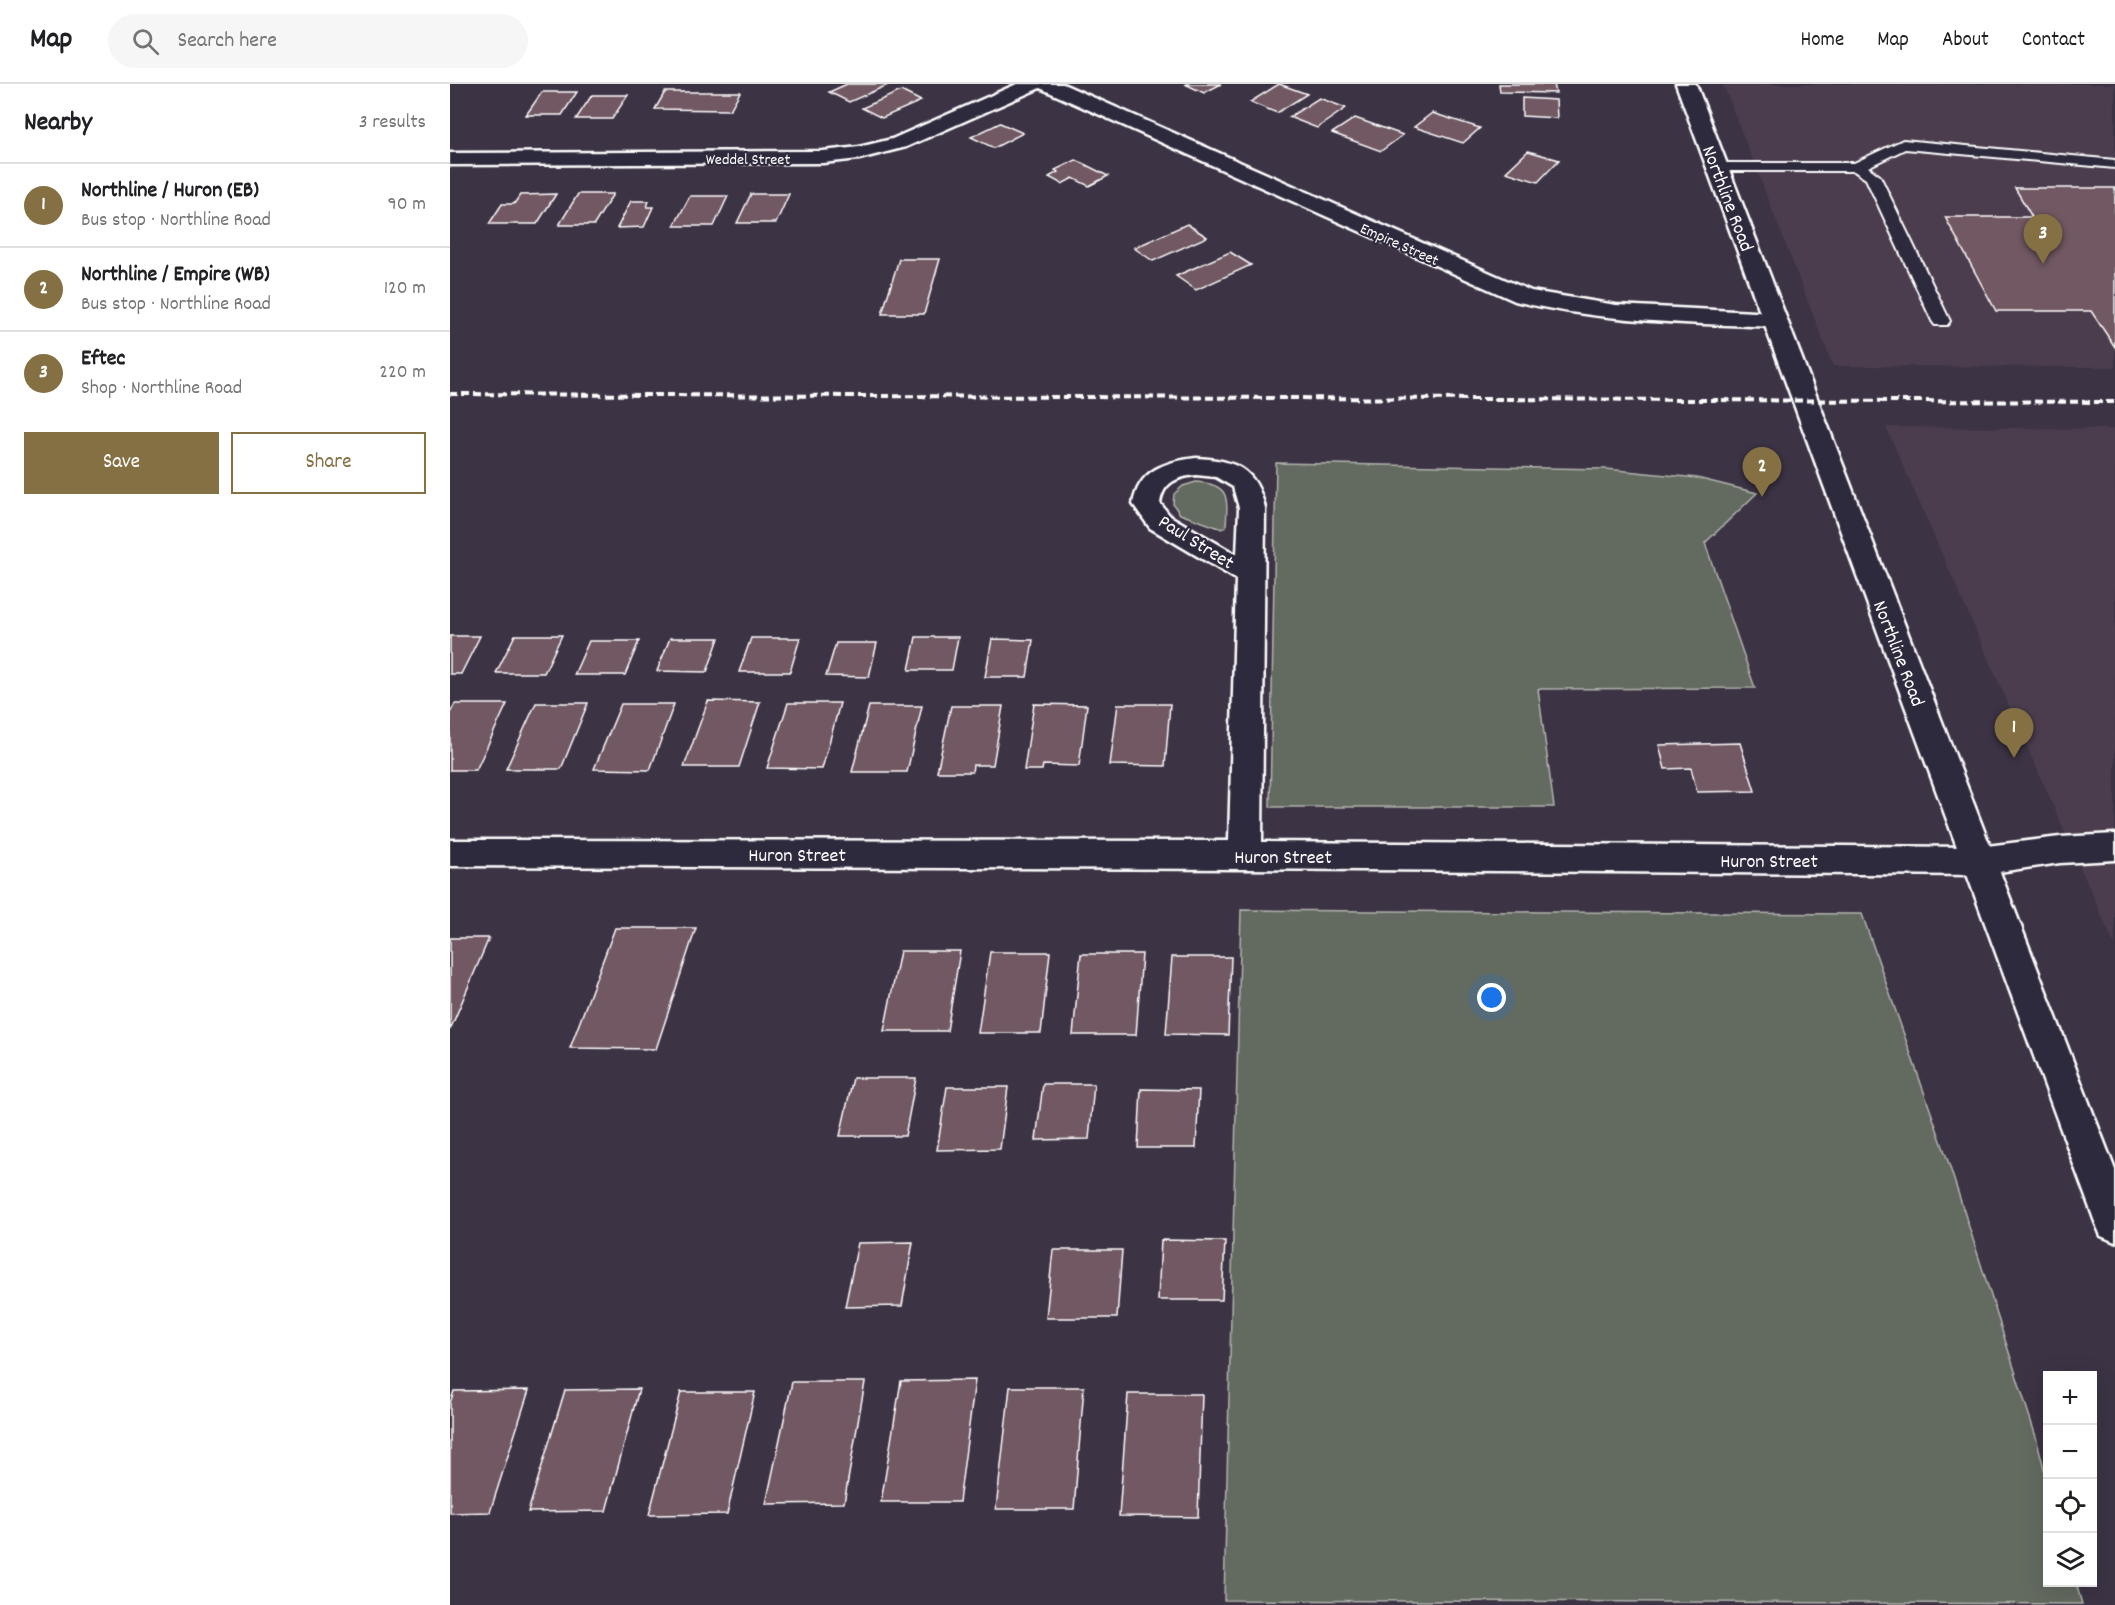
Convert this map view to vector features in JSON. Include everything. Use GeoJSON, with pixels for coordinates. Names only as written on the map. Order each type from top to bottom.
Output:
{"type":"FeatureCollection","features":[{"type":"Feature","properties":{"kind":"street","name":"Weddel Street"},"geometry":{"type":"LineString","coordinates":[[450,159],[823,157],[855,153],[910,139],[1033,84]]}},
{"type":"Feature","properties":{"kind":"street","name":"Empire Street"},"geometry":{"type":"LineString","coordinates":[[1047,84],[1523,296],[1589,310],[1774,320]]}},
{"type":"Feature","properties":{"kind":"street","name":"Northline Road"},"geometry":{"type":"LineString","coordinates":[[1686,84],[2115,1222]]}},
{"type":"Feature","properties":{"kind":"street","name":"Paul Street"},"geometry":{"type":"LineString","coordinates":[[1245,855],[1252,508],[1244,482],[1224,468],[1197,466],[1171,471],[1151,486],[1146,504],[1160,522],[1249,574]]}},
{"type":"Feature","properties":{"kind":"street","name":"Huron Street"},"geometry":{"type":"LineString","coordinates":[[450,853],[1245,855],[1979,861],[2060,850],[2115,847]]}},
{"type":"Feature","properties":{"kind":"lane"},"geometry":{"type":"LineString","coordinates":[[1717,167],[1857,167],[1903,144],[2115,164]]}},
{"type":"Feature","properties":{"kind":"lane"},"geometry":{"type":"LineString","coordinates":[[1857,167],[1872,176],[1941,321]]}},
{"type":"Feature","properties":{"kind":"shaded area"},"geometry":{"type":"Polygon","coordinates":[[[1723,84],[2115,84],[2115,367],[1833,366],[1723,84]]]}},
{"type":"Feature","properties":{"kind":"shaded area"},"geometry":{"type":"Polygon","coordinates":[[[1886,427],[2115,429],[2115,946],[1886,427]]]}},
{"type":"Feature","properties":{"kind":"green space"},"geometry":{"type":"Polygon","coordinates":[[[1276,463],[1606,469],[1697,478],[1757,493],[1705,543],[1755,688],[1538,689],[1554,807],[1270,807],[1276,463]]]}},
{"type":"Feature","properties":{"kind":"green space"},"geometry":{"type":"Polygon","coordinates":[[[1196,482],[1215,486],[1224,494],[1227,516],[1226,526],[1222,529],[1180,514],[1173,504],[1174,494],[1183,486],[1196,482]]]}},
{"type":"Feature","properties":{"kind":"green space"},"geometry":{"type":"Polygon","coordinates":[[[1241,910],[1862,914],[1948,1161],[2036,1437],[2043,1464],[2043,1587],[2077,1587],[2082,1604],[1224,1600],[1241,910]]]}},
{"type":"Feature","properties":{"kind":"building"},"geometry":{"type":"Polygon","coordinates":[[[847,84],[888,85],[849,102],[829,92],[847,84]]]}},
{"type":"Feature","properties":{"kind":"building"},"geometry":{"type":"Polygon","coordinates":[[[1185,84],[1221,84],[1204,93],[1185,84]]]}},
{"type":"Feature","properties":{"kind":"building"},"geometry":{"type":"Polygon","coordinates":[[[1279,84],[1307,94],[1277,113],[1250,102],[1279,84]]]}},
{"type":"Feature","properties":{"kind":"building"},"geometry":{"type":"Polygon","coordinates":[[[1499,84],[1554,84],[1556,93],[1500,92],[1499,84]]]}},
{"type":"Feature","properties":{"kind":"building"},"geometry":{"type":"Polygon","coordinates":[[[901,91],[921,101],[882,118],[862,108],[901,91]]]}},
{"type":"Feature","properties":{"kind":"building"},"geometry":{"type":"Polygon","coordinates":[[[542,92],[577,92],[562,115],[526,115],[542,92]]]}},
{"type":"Feature","properties":{"kind":"building"},"geometry":{"type":"Polygon","coordinates":[[[665,92],[740,92],[730,110],[655,109],[665,92]]]}},
{"type":"Feature","properties":{"kind":"building"},"geometry":{"type":"Polygon","coordinates":[[[592,95],[628,95],[612,119],[576,119],[592,95]]]}},
{"type":"Feature","properties":{"kind":"building"},"geometry":{"type":"Polygon","coordinates":[[[1319,98],[1346,108],[1317,128],[1289,117],[1319,98]]]}},
{"type":"Feature","properties":{"kind":"building"},"geometry":{"type":"Polygon","coordinates":[[[1522,98],[1556,100],[1557,118],[1522,116],[1522,98]]]}},
{"type":"Feature","properties":{"kind":"building"},"geometry":{"type":"Polygon","coordinates":[[[1432,113],[1480,128],[1463,143],[1414,127],[1432,113]]]}},
{"type":"Feature","properties":{"kind":"building"},"geometry":{"type":"Polygon","coordinates":[[[1355,118],[1403,135],[1381,151],[1332,133],[1355,118]]]}},
{"type":"Feature","properties":{"kind":"building"},"geometry":{"type":"Polygon","coordinates":[[[1000,123],[1023,133],[994,148],[971,137],[1000,123]]]}},
{"type":"Feature","properties":{"kind":"building"},"geometry":{"type":"Polygon","coordinates":[[[1528,151],[1559,160],[1538,182],[1506,172],[1528,151]]]}},
{"type":"Feature","properties":{"kind":"building"},"geometry":{"type":"Polygon","coordinates":[[[1076,160],[1108,176],[1089,186],[1073,178],[1062,184],[1049,177],[1058,172],[1055,170],[1076,160]]]}},
{"type":"Feature","properties":{"kind":"building"},"geometry":{"type":"Polygon","coordinates":[[[2015,188],[2115,188],[2115,347],[2091,311],[1996,311],[1945,217],[2032,217],[2015,188]]]}},
{"type":"Feature","properties":{"kind":"building"},"geometry":{"type":"Polygon","coordinates":[[[556,194],[537,224],[489,224],[502,204],[514,204],[520,195],[556,194]]]}},
{"type":"Feature","properties":{"kind":"building"},"geometry":{"type":"Polygon","coordinates":[[[578,194],[613,194],[594,225],[559,225],[578,194]]]}},
{"type":"Feature","properties":{"kind":"building"},"geometry":{"type":"Polygon","coordinates":[[[751,194],[789,194],[776,223],[737,223],[751,194]]]}},
{"type":"Feature","properties":{"kind":"building"},"geometry":{"type":"Polygon","coordinates":[[[690,196],[728,196],[714,226],[674,226],[690,196]]]}},
{"type":"Feature","properties":{"kind":"building"},"geometry":{"type":"Polygon","coordinates":[[[631,201],[649,201],[647,207],[653,207],[644,227],[617,228],[631,201]]]}},
{"type":"Feature","properties":{"kind":"building"},"geometry":{"type":"Polygon","coordinates":[[[1187,224],[1207,237],[1153,261],[1134,248],[1187,224]]]}},
{"type":"Feature","properties":{"kind":"building"},"geometry":{"type":"Polygon","coordinates":[[[1230,252],[1251,265],[1196,290],[1176,276],[1230,252]]]}},
{"type":"Feature","properties":{"kind":"building"},"geometry":{"type":"Polygon","coordinates":[[[899,259],[940,259],[924,314],[882,314],[899,259]]]}},
{"type":"Feature","properties":{"kind":"building"},"geometry":{"type":"Polygon","coordinates":[[[515,635],[562,635],[544,673],[496,673],[515,635]]]}},
{"type":"Feature","properties":{"kind":"building"},"geometry":{"type":"Polygon","coordinates":[[[450,636],[480,636],[461,674],[450,674],[450,636]]]}},
{"type":"Feature","properties":{"kind":"building"},"geometry":{"type":"Polygon","coordinates":[[[916,637],[958,637],[952,670],[909,670],[916,637]]]}},
{"type":"Feature","properties":{"kind":"building"},"geometry":{"type":"Polygon","coordinates":[[[670,638],[719,638],[707,672],[657,671],[670,638]]]}},
{"type":"Feature","properties":{"kind":"building"},"geometry":{"type":"Polygon","coordinates":[[[751,638],[800,638],[790,672],[739,672],[751,638]]]}},
{"type":"Feature","properties":{"kind":"building"},"geometry":{"type":"Polygon","coordinates":[[[992,639],[1033,640],[1027,677],[985,677],[992,639]]]}},
{"type":"Feature","properties":{"kind":"building"},"geometry":{"type":"Polygon","coordinates":[[[589,641],[639,641],[625,675],[574,675],[589,641]]]}},
{"type":"Feature","properties":{"kind":"building"},"geometry":{"type":"Polygon","coordinates":[[[836,643],[877,643],[869,677],[826,676],[836,643]]]}},
{"type":"Feature","properties":{"kind":"building"},"geometry":{"type":"Polygon","coordinates":[[[708,701],[760,702],[739,767],[684,767],[708,701]]]}},
{"type":"Feature","properties":{"kind":"building"},"geometry":{"type":"Polygon","coordinates":[[[536,703],[588,703],[561,769],[506,769],[536,703]]]}},
{"type":"Feature","properties":{"kind":"building"},"geometry":{"type":"Polygon","coordinates":[[[788,703],[840,703],[822,769],[767,768],[788,703]]]}},
{"type":"Feature","properties":{"kind":"building"},"geometry":{"type":"Polygon","coordinates":[[[455,704],[507,704],[476,770],[450,770],[450,713],[455,704]]]}},
{"type":"Feature","properties":{"kind":"building"},"geometry":{"type":"Polygon","coordinates":[[[621,704],[674,704],[650,770],[594,769],[621,704]]]}},
{"type":"Feature","properties":{"kind":"building"},"geometry":{"type":"Polygon","coordinates":[[[1034,704],[1087,705],[1079,766],[1043,765],[1042,770],[1024,770],[1034,704]]]}},
{"type":"Feature","properties":{"kind":"building"},"geometry":{"type":"Polygon","coordinates":[[[1118,704],[1170,704],[1165,766],[1110,765],[1118,704]]]}},
{"type":"Feature","properties":{"kind":"building"},"geometry":{"type":"Polygon","coordinates":[[[869,706],[922,706],[907,772],[852,772],[869,706]]]}},
{"type":"Feature","properties":{"kind":"building"},"geometry":{"type":"Polygon","coordinates":[[[951,706],[1003,706],[993,765],[973,765],[972,772],[937,772],[951,706]]]}},
{"type":"Feature","properties":{"kind":"building"},"geometry":{"type":"Polygon","coordinates":[[[1740,743],[1755,791],[1697,792],[1691,768],[1665,769],[1659,745],[1740,743]]]}},
{"type":"Feature","properties":{"kind":"building"},"geometry":{"type":"Polygon","coordinates":[[[615,928],[696,928],[656,1049],[570,1048],[615,928]]]}},
{"type":"Feature","properties":{"kind":"building"},"geometry":{"type":"Polygon","coordinates":[[[450,938],[489,938],[450,1030],[450,938]]]}},
{"type":"Feature","properties":{"kind":"building"},"geometry":{"type":"Polygon","coordinates":[[[900,951],[960,951],[947,1031],[884,1031],[900,951]]]}},
{"type":"Feature","properties":{"kind":"building"},"geometry":{"type":"Polygon","coordinates":[[[990,952],[1050,952],[1041,1033],[978,1033],[990,952]]]}},
{"type":"Feature","properties":{"kind":"building"},"geometry":{"type":"Polygon","coordinates":[[[1081,954],[1142,954],[1136,1035],[1073,1035],[1081,954]]]}},
{"type":"Feature","properties":{"kind":"building"},"geometry":{"type":"Polygon","coordinates":[[[1172,957],[1231,957],[1228,1035],[1166,1034],[1172,957]]]}},
{"type":"Feature","properties":{"kind":"building"},"geometry":{"type":"Polygon","coordinates":[[[853,1078],[916,1078],[905,1136],[840,1136],[853,1078]]]}},
{"type":"Feature","properties":{"kind":"building"},"geometry":{"type":"Polygon","coordinates":[[[1043,1084],[1094,1084],[1089,1139],[1036,1140],[1043,1084]]]}},
{"type":"Feature","properties":{"kind":"building"},"geometry":{"type":"Polygon","coordinates":[[[947,1087],[1008,1087],[1000,1149],[937,1150],[947,1087]]]}},
{"type":"Feature","properties":{"kind":"building"},"geometry":{"type":"Polygon","coordinates":[[[1141,1089],[1199,1090],[1196,1148],[1138,1148],[1141,1089]]]}},
{"type":"Feature","properties":{"kind":"building"},"geometry":{"type":"Polygon","coordinates":[[[1161,1240],[1225,1241],[1222,1300],[1158,1300],[1161,1240]]]}},
{"type":"Feature","properties":{"kind":"building"},"geometry":{"type":"Polygon","coordinates":[[[913,1242],[902,1306],[845,1307],[858,1243],[913,1242]]]}},
{"type":"Feature","properties":{"kind":"building"},"geometry":{"type":"Polygon","coordinates":[[[1053,1250],[1122,1250],[1117,1318],[1046,1318],[1053,1250]]]}},
{"type":"Feature","properties":{"kind":"building"},"geometry":{"type":"Polygon","coordinates":[[[975,1380],[959,1502],[881,1502],[901,1381],[975,1380]]]}},
{"type":"Feature","properties":{"kind":"building"},"geometry":{"type":"Polygon","coordinates":[[[792,1382],[865,1382],[844,1503],[766,1504],[792,1382]]]}},
{"type":"Feature","properties":{"kind":"building"},"geometry":{"type":"Polygon","coordinates":[[[1010,1387],[1084,1387],[1074,1509],[996,1509],[1010,1387]]]}},
{"type":"Feature","properties":{"kind":"building"},"geometry":{"type":"Polygon","coordinates":[[[639,1389],[606,1511],[528,1512],[565,1390],[639,1389]]]}},
{"type":"Feature","properties":{"kind":"building"},"geometry":{"type":"Polygon","coordinates":[[[529,1390],[490,1512],[450,1513],[450,1403],[454,1391],[529,1390]]]}},
{"type":"Feature","properties":{"kind":"building"},"geometry":{"type":"Polygon","coordinates":[[[681,1392],[755,1392],[727,1514],[649,1515],[681,1392]]]}},
{"type":"Feature","properties":{"kind":"building"},"geometry":{"type":"Polygon","coordinates":[[[1128,1394],[1202,1394],[1198,1517],[1119,1516],[1128,1394]]]}},
{"type":"Feature","properties":{"kind":"railway"},"geometry":{"type":"LineString","coordinates":[[450,394],[2115,402]]}},
{"type":"Feature","properties":{"kind":"place","name":"Eftec"},"geometry":{"type":"Point","coordinates":[2043,264]}},
{"type":"Feature","properties":{"kind":"place","name":"Northline / Empire (WB)"},"geometry":{"type":"Point","coordinates":[1762,497]}},
{"type":"Feature","properties":{"kind":"place","name":"Northline / Huron (EB)"},"geometry":{"type":"Point","coordinates":[2014,758]}}]}
